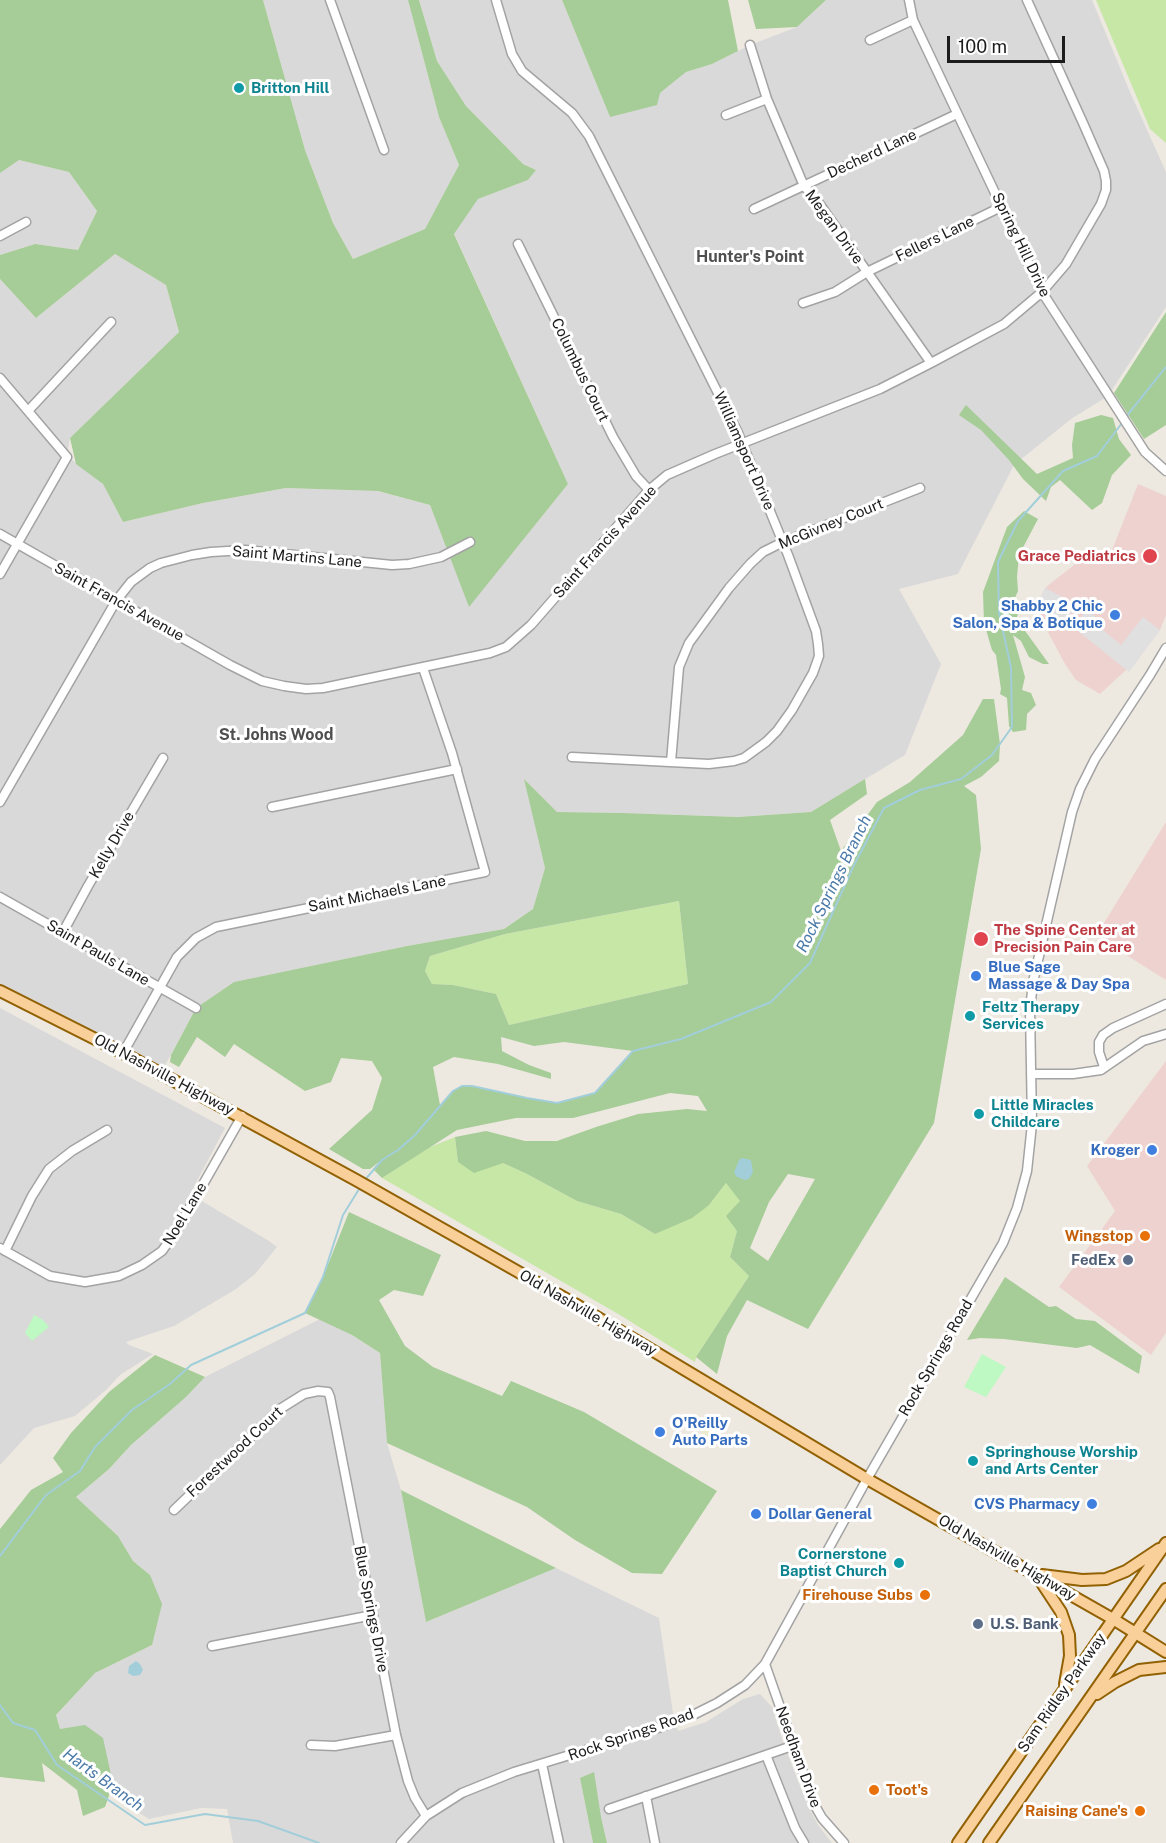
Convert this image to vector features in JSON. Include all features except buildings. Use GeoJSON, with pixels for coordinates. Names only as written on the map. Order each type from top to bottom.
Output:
{"type":"FeatureCollection","features":[{"type":"Feature","properties":{"kind":"main road","name":"Old Nashville Highway"},"geometry":{"type":"LineString","coordinates":[[0,991],[242,1116],[575,1304],[867,1479],[1036,1574],[1166,1652]]}},
{"type":"Feature","properties":{"kind":"main road"},"geometry":{"type":"LineString","coordinates":[[1036,1574],[1082,1580],[1106,1579],[1126,1571],[1166,1544]]}},
{"type":"Feature","properties":{"kind":"main road","name":"Sam Ridley Parkway"},"geometry":{"type":"LineString","coordinates":[[958,1843],[1166,1544]]}},
{"type":"Feature","properties":{"kind":"main road"},"geometry":{"type":"LineString","coordinates":[[1036,1574],[1061,1612],[1069,1635],[1070,1656],[1064,1691]]}},
{"type":"Feature","properties":{"kind":"main road","name":"Sam Ridley Parkway"},"geometry":{"type":"LineString","coordinates":[[989,1843],[1166,1589]]}},
{"type":"Feature","properties":{"kind":"main road"},"geometry":{"type":"LineString","coordinates":[[1092,1698],[1115,1682],[1139,1670],[1166,1667]]}},
{"type":"Feature","properties":{"kind":"main road"},"geometry":{"type":"LineString","coordinates":[[965,1843],[993,1801],[992,1794]]}},
{"type":"Feature","properties":{"kind":"street"},"geometry":{"type":"LineString","coordinates":[[330,0],[384,150]]}},
{"type":"Feature","properties":{"kind":"street","name":"Williamsport Drive"},"geometry":{"type":"LineString","coordinates":[[496,0],[512,54],[522,72],[572,113],[589,136],[742,443],[783,542],[816,631],[819,656],[805,689],[777,731],[753,752],[734,761],[709,764],[572,757]]}},
{"type":"Feature","properties":{"kind":"street","name":"Spring Hill Drive"},"geometry":{"type":"LineString","coordinates":[[909,0],[913,20],[1042,292],[1145,452],[1166,471]]}},
{"type":"Feature","properties":{"kind":"street","name":"Saint Francis Avenue"},"geometry":{"type":"LineString","coordinates":[[0,534],[262,681],[284,686],[306,689],[323,688],[490,653],[506,647],[519,637],[649,490],[667,476],[678,469],[880,389],[931,363],[1004,324],[1042,292],[1066,264],[1095,218],[1106,190],[1106,181],[1083,123],[1027,0]]}},
{"type":"Feature","properties":{"kind":"street"},"geometry":{"type":"LineString","coordinates":[[870,40],[913,20]]}},
{"type":"Feature","properties":{"kind":"street","name":"Megan Drive"},"geometry":{"type":"LineString","coordinates":[[750,45],[767,99],[804,186],[816,199],[931,363]]}},
{"type":"Feature","properties":{"kind":"street"},"geometry":{"type":"LineString","coordinates":[[726,115],[767,99]]}},
{"type":"Feature","properties":{"kind":"street","name":"Decherd Lane"},"geometry":{"type":"LineString","coordinates":[[754,209],[957,114]]}},
{"type":"Feature","properties":{"kind":"street","name":"Fellers Lane"},"geometry":{"type":"LineString","coordinates":[[803,303],[835,292],[867,272],[1001,207]]}},
{"type":"Feature","properties":{"kind":"street"},"geometry":{"type":"LineString","coordinates":[[0,236],[26,222]]}},
{"type":"Feature","properties":{"kind":"street","name":"Columbus Court"},"geometry":{"type":"LineString","coordinates":[[518,244],[613,437],[636,476],[649,490]]}},
{"type":"Feature","properties":{"kind":"street"},"geometry":{"type":"LineString","coordinates":[[28,411],[111,322]]}},
{"type":"Feature","properties":{"kind":"street"},"geometry":{"type":"LineString","coordinates":[[0,378],[67,457],[0,574]]}},
{"type":"Feature","properties":{"kind":"street","name":"McGivney Court"},"geometry":{"type":"LineString","coordinates":[[671,762],[679,667],[689,643],[729,588],[750,564],[764,552],[783,542],[920,488]]}},
{"type":"Feature","properties":{"kind":"street","name":"Saint Martins Lane"},"geometry":{"type":"LineString","coordinates":[[0,802],[116,601],[130,582],[150,568],[174,559],[211,552],[245,550],[392,565],[409,564],[441,557],[470,542]]}},
{"type":"Feature","properties":{"kind":"street","name":"Rock Springs Road"},"geometry":{"type":"LineString","coordinates":[[401,1843],[426,1816],[478,1785],[655,1729],[695,1714],[717,1703],[745,1684],[765,1664],[867,1479],[1003,1243],[1027,1171],[1032,1124],[1030,1010],[1034,982],[1072,812],[1080,789],[1095,759],[1166,648]]}},
{"type":"Feature","properties":{"kind":"street","name":"Saint Michaels Lane"},"geometry":{"type":"LineString","coordinates":[[123,1053],[177,957],[196,938],[216,927],[485,872],[457,770],[423,668]]}},
{"type":"Feature","properties":{"kind":"street","name":"Kelly Drive"},"geometry":{"type":"LineString","coordinates":[[63,932],[163,758]]}},
{"type":"Feature","properties":{"kind":"street"},"geometry":{"type":"LineString","coordinates":[[272,807],[457,770]]}},
{"type":"Feature","properties":{"kind":"street","name":"Saint Pauls Lane"},"geometry":{"type":"LineString","coordinates":[[0,897],[196,1008]]}},
{"type":"Feature","properties":{"kind":"street"},"geometry":{"type":"LineString","coordinates":[[1104,1067],[1099,1052],[1099,1042],[1103,1035],[1113,1028],[1166,1004]]}},
{"type":"Feature","properties":{"kind":"street"},"geometry":{"type":"LineString","coordinates":[[1031,1074],[1073,1074],[1101,1070],[1143,1041],[1166,1034]]}},
{"type":"Feature","properties":{"kind":"street","name":"Noel Lane"},"geometry":{"type":"LineString","coordinates":[[2,1249],[50,1276],[85,1282],[119,1276],[142,1265],[162,1251],[177,1230],[242,1116]]}},
{"type":"Feature","properties":{"kind":"street"},"geometry":{"type":"LineString","coordinates":[[2,1249],[49,1170],[72,1151],[107,1130]]}},
{"type":"Feature","properties":{"kind":"street","name":"Forestwood Court"},"geometry":{"type":"LineString","coordinates":[[174,1510],[280,1409],[304,1394],[327,1392],[330,1397]]}},
{"type":"Feature","properties":{"kind":"street","name":"Blue Springs Drive"},"geometry":{"type":"LineString","coordinates":[[330,1397],[396,1735],[408,1781],[426,1816]]}},
{"type":"Feature","properties":{"kind":"street"},"geometry":{"type":"LineString","coordinates":[[212,1646],[372,1615]]}},
{"type":"Feature","properties":{"kind":"street","name":"Needham Drive"},"geometry":{"type":"LineString","coordinates":[[765,1664],[814,1804],[839,1841]]}},
{"type":"Feature","properties":{"kind":"street"},"geometry":{"type":"LineString","coordinates":[[311,1745],[335,1746],[396,1735]]}},
{"type":"Feature","properties":{"kind":"street"},"geometry":{"type":"LineString","coordinates":[[609,1809],[792,1746]]}},
{"type":"Feature","properties":{"kind":"street"},"geometry":{"type":"LineString","coordinates":[[766,1755],[795,1828],[804,1843]]}},
{"type":"Feature","properties":{"kind":"street"},"geometry":{"type":"LineString","coordinates":[[542,1764],[559,1843]]}},
{"type":"Feature","properties":{"kind":"street"},"geometry":{"type":"LineString","coordinates":[[646,1796],[655,1843]]}},
{"type":"Feature","properties":{"kind":"shaded area"},"geometry":{"type":"Polygon","coordinates":[[[263,0],[408,0],[439,117],[459,165],[425,229],[353,259],[333,223],[305,150],[263,0]]]}},
{"type":"Feature","properties":{"kind":"shaded area"},"geometry":{"type":"Polygon","coordinates":[[[419,0],[562,0],[610,117],[660,93],[686,72],[712,64],[750,45],[797,27],[826,0],[1092,0],[1166,172],[1166,307],[1108,396],[1071,419],[1014,465],[958,574],[899,589],[941,664],[905,755],[811,812],[738,817],[557,812],[525,780],[545,868],[533,909],[504,929],[407,946],[234,982],[196,1008],[161,1073],[0,991],[0,279],[36,318],[115,254],[166,285],[179,332],[70,438],[67,456],[103,484],[123,522],[203,503],[286,488],[377,491],[430,505],[469,606],[568,484],[454,233],[478,199],[528,180],[536,170],[523,164],[466,106],[437,61],[419,0]]]}},
{"type":"Feature","properties":{"kind":"shaded area"},"geometry":{"type":"Polygon","coordinates":[[[19,160],[69,172],[97,211],[78,250],[35,244],[0,255],[0,173],[19,160]]]}},
{"type":"Feature","properties":{"kind":"shaded area"},"geometry":{"type":"Polygon","coordinates":[[[1138,484],[1166,496],[1166,615],[1160,630],[1139,658],[1100,694],[1076,680],[1035,608],[1046,587],[1084,557],[1112,550],[1138,484]]]}},
{"type":"Feature","properties":{"kind":"shaded area"},"geometry":{"type":"Polygon","coordinates":[[[1045,588],[1076,604],[1066,623],[1035,607],[1045,588]]]}},
{"type":"Feature","properties":{"kind":"shaded area"},"geometry":{"type":"Polygon","coordinates":[[[1087,610],[1101,621],[1098,626],[1121,645],[1143,617],[1160,630],[1129,672],[1073,627],[1087,610]]]}},
{"type":"Feature","properties":{"kind":"shaded area"},"geometry":{"type":"Polygon","coordinates":[[[1166,822],[1166,980],[1096,936],[1166,822]]]}},
{"type":"Feature","properties":{"kind":"shaded area"},"geometry":{"type":"Polygon","coordinates":[[[0,1008],[225,1128],[190,1194],[277,1247],[255,1274],[236,1289],[174,1326],[126,1342],[153,1354],[120,1375],[75,1416],[34,1428],[0,1465],[0,1008]]]}},
{"type":"Feature","properties":{"kind":"shaded area"},"geometry":{"type":"Polygon","coordinates":[[[1166,1061],[1166,1333],[1151,1355],[1059,1287],[1115,1211],[1087,1166],[1166,1061]]]}},
{"type":"Feature","properties":{"kind":"shaded area"},"geometry":{"type":"Polygon","coordinates":[[[320,1319],[352,1335],[380,1353],[387,1443],[401,1490],[426,1622],[556,1568],[659,1618],[673,1713],[678,1731],[706,1722],[743,1699],[760,1694],[772,1707],[807,1804],[818,1825],[832,1843],[607,1843],[601,1817],[580,1778],[593,1843],[233,1843],[227,1809],[201,1808],[149,1819],[109,1794],[113,1784],[60,1729],[56,1715],[95,1673],[152,1645],[150,1575],[133,1561],[118,1536],[76,1497],[109,1469],[131,1445],[186,1397],[205,1377],[320,1319]]]}},
{"type":"Feature","properties":{"kind":"green space"},"geometry":{"type":"Polygon","coordinates":[[[0,0],[263,0],[305,150],[333,223],[353,259],[425,229],[459,165],[439,117],[408,0],[419,0],[437,61],[466,106],[523,164],[536,170],[528,180],[478,199],[454,234],[568,484],[469,607],[430,505],[378,491],[286,488],[203,503],[123,522],[103,484],[76,464],[70,438],[179,332],[166,285],[115,254],[36,318],[0,279],[0,255],[35,244],[78,250],[97,211],[69,172],[19,160],[0,173],[0,0]]]}},
{"type":"Feature","properties":{"kind":"green space"},"geometry":{"type":"Polygon","coordinates":[[[562,0],[728,0],[738,51],[712,64],[686,72],[660,93],[657,105],[610,117],[562,0]]]}},
{"type":"Feature","properties":{"kind":"green space"},"geometry":{"type":"Polygon","coordinates":[[[748,0],[826,0],[797,27],[756,29],[748,0]]]}},
{"type":"Feature","properties":{"kind":"green space"},"geometry":{"type":"Polygon","coordinates":[[[1096,0],[1166,0],[1166,143],[1150,129],[1096,0]]]}},
{"type":"Feature","properties":{"kind":"green space"},"geometry":{"type":"Polygon","coordinates":[[[1166,312],[1166,425],[1144,439],[1114,393],[1166,312]]]}},
{"type":"Feature","properties":{"kind":"green space"},"geometry":{"type":"Polygon","coordinates":[[[966,405],[1037,474],[1073,458],[1075,423],[1101,415],[1113,418],[1119,439],[1131,455],[1112,475],[1102,503],[1092,510],[1060,480],[1051,487],[1046,501],[1023,479],[981,430],[959,415],[966,405]]]}},
{"type":"Feature","properties":{"kind":"green space"},"geometry":{"type":"Polygon","coordinates":[[[1024,511],[1038,519],[1019,555],[1018,591],[1013,602],[1018,612],[1016,624],[1023,628],[1049,664],[1043,664],[1029,657],[1021,641],[1013,635],[1025,677],[1022,690],[1031,693],[1036,705],[1027,714],[1026,730],[1013,732],[1009,726],[1007,698],[1000,694],[996,655],[992,650],[984,623],[983,592],[1007,527],[1024,511]]]}},
{"type":"Feature","properties":{"kind":"green space"},"geometry":{"type":"Polygon","coordinates":[[[983,699],[994,699],[1000,744],[999,761],[981,777],[964,786],[976,795],[981,849],[934,1123],[808,1329],[747,1300],[727,1336],[717,1374],[696,1357],[749,1276],[730,1257],[737,1231],[726,1216],[740,1201],[726,1183],[709,1205],[692,1218],[655,1234],[621,1214],[577,1201],[503,1163],[474,1173],[458,1162],[455,1137],[486,1131],[525,1141],[557,1141],[638,1114],[687,1109],[707,1111],[698,1096],[670,1093],[573,1118],[516,1118],[457,1130],[382,1178],[373,1169],[379,1162],[370,1169],[363,1169],[329,1149],[372,1110],[382,1078],[372,1061],[341,1058],[331,1082],[305,1091],[234,1044],[225,1057],[197,1037],[179,1067],[170,1062],[171,1055],[196,1008],[234,982],[407,946],[504,929],[533,909],[545,868],[524,779],[557,812],[738,817],[811,812],[865,779],[867,794],[830,820],[841,851],[877,802],[910,782],[963,735],[983,699]],[[679,901],[505,934],[430,956],[425,971],[432,984],[453,985],[496,994],[509,1025],[688,984],[679,901]],[[501,1037],[502,1051],[551,1073],[551,1079],[498,1064],[454,1057],[433,1067],[440,1105],[453,1091],[462,1086],[557,1103],[595,1093],[633,1051],[564,1042],[534,1046],[501,1037]],[[788,1174],[769,1202],[750,1248],[768,1261],[815,1179],[788,1174]]]}},
{"type":"Feature","properties":{"kind":"green space"},"geometry":{"type":"Polygon","coordinates":[[[679,901],[688,984],[509,1025],[496,994],[453,985],[432,984],[425,971],[430,956],[505,934],[679,901]]]}},
{"type":"Feature","properties":{"kind":"green space"},"geometry":{"type":"Polygon","coordinates":[[[455,1137],[458,1162],[503,1163],[577,1201],[621,1214],[655,1234],[709,1205],[726,1183],[741,1201],[737,1231],[730,1257],[749,1276],[696,1357],[695,1362],[620,1315],[382,1178],[428,1148],[455,1137]]]}},
{"type":"Feature","properties":{"kind":"green space"},"geometry":{"type":"Polygon","coordinates":[[[349,1212],[441,1255],[423,1296],[394,1290],[379,1300],[405,1346],[433,1367],[502,1396],[511,1381],[584,1412],[717,1491],[662,1574],[632,1573],[575,1540],[527,1507],[387,1443],[380,1353],[352,1335],[305,1313],[323,1277],[349,1212]]]}},
{"type":"Feature","properties":{"kind":"green space"},"geometry":{"type":"Polygon","coordinates":[[[1005,1277],[1049,1307],[1056,1306],[1076,1319],[1095,1321],[1142,1356],[1139,1374],[1090,1345],[1077,1348],[1004,1339],[967,1340],[1005,1277]]]}},
{"type":"Feature","properties":{"kind":"green space"},"geometry":{"type":"Polygon","coordinates":[[[34,1315],[49,1327],[32,1341],[25,1333],[34,1315]]]}},
{"type":"Feature","properties":{"kind":"green space"},"geometry":{"type":"Polygon","coordinates":[[[982,1354],[1006,1367],[986,1397],[964,1387],[982,1354]]]}},
{"type":"Feature","properties":{"kind":"green space"},"geometry":{"type":"Polygon","coordinates":[[[155,1355],[205,1377],[186,1397],[131,1445],[109,1469],[76,1497],[118,1536],[133,1561],[150,1575],[162,1604],[152,1645],[95,1673],[56,1715],[60,1729],[85,1725],[103,1738],[113,1784],[105,1807],[83,1816],[77,1790],[42,1763],[45,1782],[0,1777],[0,1529],[31,1490],[63,1472],[53,1458],[71,1433],[109,1392],[155,1355]]]}},
{"type":"Feature","properties":{"kind":"green space"},"geometry":{"type":"Polygon","coordinates":[[[706,1424],[717,1427],[716,1429],[720,1431],[713,1444],[700,1437],[706,1424]]]}},
{"type":"Feature","properties":{"kind":"green space"},"geometry":{"type":"Polygon","coordinates":[[[401,1490],[556,1568],[426,1622],[401,1490]]]}},
{"type":"Feature","properties":{"kind":"green space"},"geometry":{"type":"Polygon","coordinates":[[[594,1772],[607,1843],[593,1843],[580,1778],[594,1772]]]}},
{"type":"Feature","properties":{"kind":"water"},"geometry":{"type":"Polygon","coordinates":[[[742,1158],[751,1160],[753,1172],[749,1179],[745,1180],[734,1173],[742,1158]]]}},
{"type":"Feature","properties":{"kind":"water"},"geometry":{"type":"Polygon","coordinates":[[[136,1661],[143,1670],[140,1675],[133,1676],[128,1673],[129,1666],[136,1661]]]}},
{"type":"Feature","properties":{"kind":"waterway","name":"Rock Springs Branch"},"geometry":{"type":"LineString","coordinates":[[1125,418],[1166,367]]}},
{"type":"Feature","properties":{"kind":"waterway","name":"Rock Springs Branch"},"geometry":{"type":"LineString","coordinates":[[364,1181],[382,1160],[415,1135],[453,1091],[462,1086],[557,1103],[595,1093],[633,1051],[681,1039],[771,1002],[810,963],[853,867],[884,808],[920,790],[961,779],[992,755],[1012,727],[1011,668],[999,612],[998,562],[1018,521],[1063,471],[1097,456],[1122,423]]}},
{"type":"Feature","properties":{"kind":"waterway","name":"Rock Springs Branch"},"geometry":{"type":"LineString","coordinates":[[0,1556],[46,1495],[80,1471],[95,1447],[132,1410],[170,1384],[191,1365],[305,1313],[323,1277],[343,1215],[361,1186]]}},
{"type":"Feature","properties":{"kind":"waterway","name":"Harts Branch"},"geometry":{"type":"LineString","coordinates":[[0,1705],[13,1723],[35,1730],[57,1765],[145,1825],[205,1814],[258,1821],[319,1843]]}},
{"type":"Feature","properties":{"kind":"place","name":"Britton Hill"},"geometry":{"type":"Point","coordinates":[239,88]}},
{"type":"Feature","properties":{"kind":"place","name":"Grace Pediatrics"},"geometry":{"type":"Point","coordinates":[1150,556]}},
{"type":"Feature","properties":{"kind":"place","name":"Shabby 2 Chic Salon, Spa & Botique"},"geometry":{"type":"Point","coordinates":[1115,615]}},
{"type":"Feature","properties":{"kind":"place","name":"The Spine Center at Precision Pain Care"},"geometry":{"type":"Point","coordinates":[981,939]}},
{"type":"Feature","properties":{"kind":"place","name":"Blue Sage Massage & Day Spa"},"geometry":{"type":"Point","coordinates":[976,976]}},
{"type":"Feature","properties":{"kind":"place","name":"Feltz Therapy Services"},"geometry":{"type":"Point","coordinates":[970,1016]}},
{"type":"Feature","properties":{"kind":"place","name":"Little Miracles Childcare"},"geometry":{"type":"Point","coordinates":[979,1114]}},
{"type":"Feature","properties":{"kind":"place","name":"Kroger"},"geometry":{"type":"Point","coordinates":[1152,1150]}},
{"type":"Feature","properties":{"kind":"place","name":"Wingstop"},"geometry":{"type":"Point","coordinates":[1145,1236]}},
{"type":"Feature","properties":{"kind":"place","name":"FedEx"},"geometry":{"type":"Point","coordinates":[1128,1260]}},
{"type":"Feature","properties":{"kind":"place","name":"O'Reilly Auto Parts"},"geometry":{"type":"Point","coordinates":[660,1432]}},
{"type":"Feature","properties":{"kind":"place","name":"Springhouse Worship and Arts Center"},"geometry":{"type":"Point","coordinates":[973,1461]}},
{"type":"Feature","properties":{"kind":"place","name":"CVS Pharmacy"},"geometry":{"type":"Point","coordinates":[1092,1504]}},
{"type":"Feature","properties":{"kind":"place","name":"Dollar General"},"geometry":{"type":"Point","coordinates":[756,1514]}},
{"type":"Feature","properties":{"kind":"place","name":"Cornerstone Baptist Church"},"geometry":{"type":"Point","coordinates":[899,1563]}},
{"type":"Feature","properties":{"kind":"place","name":"Firehouse Subs"},"geometry":{"type":"Point","coordinates":[925,1595]}},
{"type":"Feature","properties":{"kind":"place","name":"U.S. Bank"},"geometry":{"type":"Point","coordinates":[978,1624]}},
{"type":"Feature","properties":{"kind":"place","name":"Toot's"},"geometry":{"type":"Point","coordinates":[874,1790]}},
{"type":"Feature","properties":{"kind":"place","name":"Raising Cane's"},"geometry":{"type":"Point","coordinates":[1140,1811]}},
{"type":"Feature","properties":{"kind":"district","name":"Hunter's Point"},"geometry":{"type":"Point","coordinates":[750,257]}},
{"type":"Feature","properties":{"kind":"district","name":"St. Johns Wood"},"geometry":{"type":"Point","coordinates":[276,735]}}]}
